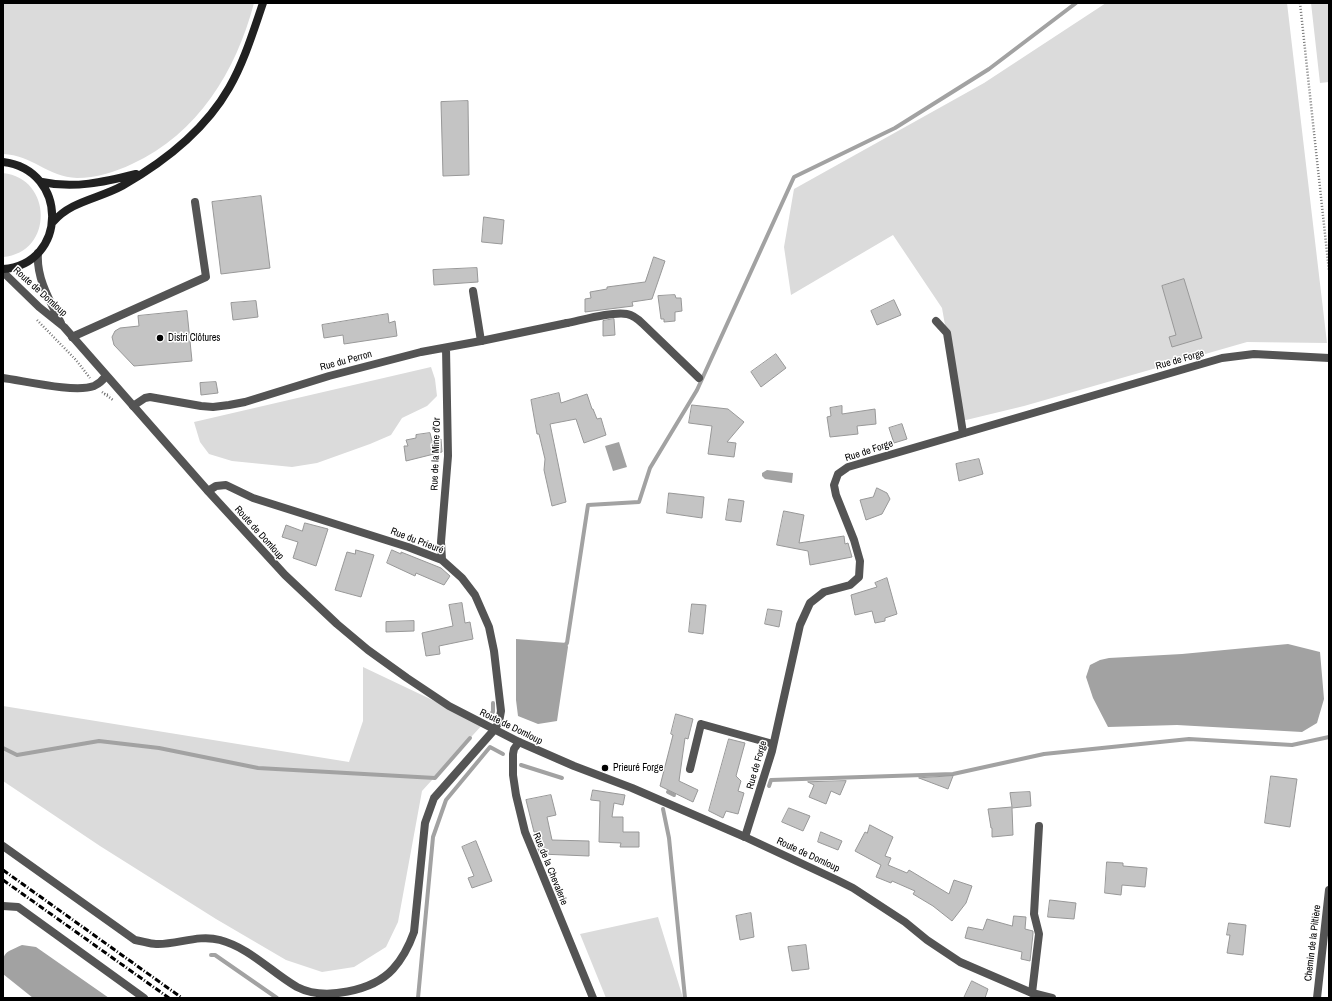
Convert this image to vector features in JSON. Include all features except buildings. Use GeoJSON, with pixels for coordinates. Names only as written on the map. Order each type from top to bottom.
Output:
{"type":"FeatureCollection","features":[{"type":"Feature","properties":{"kind":"main road"},"geometry":{"type":"LineString","coordinates":[[52,222],[69,208],[121,186],[144,172],[166,156],[202,124],[229,88],[241,62],[263,3]]}},
{"type":"Feature","properties":{"kind":"main road"},"geometry":{"type":"LineString","coordinates":[[3,162],[21,166],[36,176],[42,182],[52,205],[52,222],[48,238],[38,253],[24,263],[3,269]]}},
{"type":"Feature","properties":{"kind":"main road"},"geometry":{"type":"LineString","coordinates":[[42,182],[68,185],[93,184],[144,172]]}},
{"type":"Feature","properties":{"kind":"street"},"geometry":{"type":"LineString","coordinates":[[72,337],[206,277],[195,202]]}},
{"type":"Feature","properties":{"kind":"street","name":"Route de Domloup"},"geometry":{"type":"LineString","coordinates":[[38,253],[37,263],[44,288],[64,327],[72,337],[284,575],[337,624],[368,650],[449,706],[494,730],[574,766],[632,788],[745,837],[853,888],[905,922],[927,940],[960,962],[1032,994],[1052,998]]}},
{"type":"Feature","properties":{"kind":"street","name":"Route de Domloup"},"geometry":{"type":"LineString","coordinates":[[3,272],[39,307],[64,327]]}},
{"type":"Feature","properties":{"kind":"street"},"geometry":{"type":"LineString","coordinates":[[473,291],[481,341]]}},
{"type":"Feature","properties":{"kind":"street","name":"Rue du Perron"},"geometry":{"type":"LineString","coordinates":[[133,406],[145,398],[150,397],[207,407],[245,402],[329,376],[421,352],[614,314],[627,314],[636,318],[699,378]]}},
{"type":"Feature","properties":{"kind":"street"},"geometry":{"type":"LineString","coordinates":[[936,321],[947,333],[963,433]]}},
{"type":"Feature","properties":{"kind":"street","name":"Rue de la Mine d'Or"},"geometry":{"type":"LineString","coordinates":[[442,560],[441,542],[448,456],[446,348]]}},
{"type":"Feature","properties":{"kind":"street","name":"Rue de Forge"},"geometry":{"type":"LineString","coordinates":[[745,837],[773,744],[800,624],[810,603],[824,592],[850,585],[859,577],[860,561],[854,540],[836,495],[834,485],[838,474],[848,467],[1222,358],[1254,354],[1329,358]]}},
{"type":"Feature","properties":{"kind":"street"},"geometry":{"type":"LineString","coordinates":[[3,378],[74,389],[87,388],[96,385],[106,376]]}},
{"type":"Feature","properties":{"kind":"street","name":"Rue du Prieuré"},"geometry":{"type":"LineString","coordinates":[[208,491],[216,486],[226,485],[253,498],[408,547],[442,560],[462,578],[475,595],[489,627],[494,651],[501,711],[499,722],[494,730]]}},
{"type":"Feature","properties":{"kind":"street"},"geometry":{"type":"LineString","coordinates":[[690,769],[701,724],[773,744]]}},
{"type":"Feature","properties":{"kind":"street"},"geometry":{"type":"LineString","coordinates":[[3,846],[136,940],[156,944],[191,938],[218,939],[233,944],[261,960],[298,988],[318,994],[342,994],[362,988],[380,979],[392,970],[409,947],[414,932],[425,823],[434,798],[494,730]]}},
{"type":"Feature","properties":{"kind":"street","name":"Rue de la Chevalerie"},"geometry":{"type":"LineString","coordinates":[[519,742],[514,749],[513,754],[513,775],[517,801],[525,832],[593,998]]}},
{"type":"Feature","properties":{"kind":"street"},"geometry":{"type":"LineString","coordinates":[[1032,994],[1040,934],[1034,914],[1039,826]]}},
{"type":"Feature","properties":{"kind":"street","name":"Chemin de la Piltière"},"geometry":{"type":"LineString","coordinates":[[1316,998],[1329,890]]}},
{"type":"Feature","properties":{"kind":"street"},"geometry":{"type":"LineString","coordinates":[[3,906],[18,907],[144,998]]}},
{"type":"Feature","properties":{"kind":"path"},"geometry":{"type":"LineString","coordinates":[[1300,3],[1329,271]]}},
{"type":"Feature","properties":{"kind":"path"},"geometry":{"type":"LineString","coordinates":[[33,316],[76,360],[104,394]]}},
{"type":"Feature","properties":{"kind":"shaded area"},"geometry":{"type":"Polygon","coordinates":[[[3,3],[254,3],[237,53],[211,98],[195,118],[176,136],[155,151],[132,164],[105,174],[77,178],[57,174],[23,158],[3,154],[3,3]]]}},
{"type":"Feature","properties":{"kind":"shaded area"},"geometry":{"type":"Polygon","coordinates":[[[1106,3],[1287,3],[1327,343],[1247,342],[1024,406],[962,421],[942,308],[893,235],[791,295],[784,247],[794,189],[984,83],[1106,3]]]}},
{"type":"Feature","properties":{"kind":"shaded area"},"geometry":{"type":"Polygon","coordinates":[[[1311,3],[1329,3],[1329,82],[1320,83],[1311,3]]]}},
{"type":"Feature","properties":{"kind":"shaded area"},"geometry":{"type":"Polygon","coordinates":[[[3,173],[19,178],[31,188],[38,201],[41,215],[39,230],[32,243],[20,252],[3,257],[3,173]]]}},
{"type":"Feature","properties":{"kind":"shaded area"},"geometry":{"type":"Polygon","coordinates":[[[431,367],[435,379],[437,396],[427,406],[402,418],[391,435],[317,463],[292,467],[232,461],[209,454],[200,442],[194,422],[431,367]]]}},
{"type":"Feature","properties":{"kind":"shaded area"},"geometry":{"type":"Polygon","coordinates":[[[619,442],[627,467],[613,471],[605,446],[619,442]]]}},
{"type":"Feature","properties":{"kind":"shaded area"},"geometry":{"type":"Polygon","coordinates":[[[767,470],[793,473],[792,483],[765,479],[762,476],[762,473],[767,470]]]}},
{"type":"Feature","properties":{"kind":"shaded area"},"geometry":{"type":"Polygon","coordinates":[[[516,639],[567,643],[568,647],[557,721],[538,724],[518,716],[516,700],[516,639]]]}},
{"type":"Feature","properties":{"kind":"shaded area"},"geometry":{"type":"Polygon","coordinates":[[[1288,644],[1320,652],[1324,699],[1317,723],[1302,732],[1177,725],[1108,727],[1093,698],[1086,677],[1090,665],[1100,660],[1109,658],[1182,654],[1288,644]]]}},
{"type":"Feature","properties":{"kind":"shaded area"},"geometry":{"type":"Polygon","coordinates":[[[363,667],[483,724],[422,791],[398,922],[386,947],[354,967],[322,972],[286,960],[216,919],[100,846],[3,781],[3,706],[349,762],[363,721],[363,667]]]}},
{"type":"Feature","properties":{"kind":"shaded area"},"geometry":{"type":"Polygon","coordinates":[[[658,917],[683,998],[606,998],[580,934],[658,917]]]}},
{"type":"Feature","properties":{"kind":"shaded area"},"geometry":{"type":"Polygon","coordinates":[[[22,945],[36,947],[109,998],[33,998],[3,974],[3,961],[5,955],[7,952],[22,945]]]}},
{"type":"Feature","properties":{"kind":"waterway"},"geometry":{"type":"LineString","coordinates":[[563,647],[567,643],[588,505],[639,502],[650,468],[697,390],[794,177],[895,128],[989,69],[1076,3]]}},
{"type":"Feature","properties":{"kind":"waterway"},"geometry":{"type":"LineString","coordinates":[[485,714],[488,716],[493,712],[493,703]]}},
{"type":"Feature","properties":{"kind":"waterway"},"geometry":{"type":"LineString","coordinates":[[769,786],[771,780],[953,774],[1044,754],[1189,739],[1292,745],[1329,737]]}},
{"type":"Feature","properties":{"kind":"waterway"},"geometry":{"type":"LineString","coordinates":[[3,748],[17,755],[99,741],[159,748],[258,768],[435,778],[470,738]]}},
{"type":"Feature","properties":{"kind":"waterway"},"geometry":{"type":"LineString","coordinates":[[418,998],[433,837],[446,800],[490,747],[503,754]]}},
{"type":"Feature","properties":{"kind":"waterway"},"geometry":{"type":"LineString","coordinates":[[521,765],[562,778]]}},
{"type":"Feature","properties":{"kind":"waterway"},"geometry":{"type":"LineString","coordinates":[[668,792],[674,795]]}},
{"type":"Feature","properties":{"kind":"waterway"},"geometry":{"type":"LineString","coordinates":[[663,809],[669,838],[685,998]]}},
{"type":"Feature","properties":{"kind":"waterway"},"geometry":{"type":"LineString","coordinates":[[211,955],[215,955],[277,998]]}},
{"type":"Feature","properties":{"kind":"railway"},"geometry":{"type":"LineString","coordinates":[[3,870],[182,998]]}},
{"type":"Feature","properties":{"kind":"railway"},"geometry":{"type":"LineString","coordinates":[[3,880],[169,998]]}},
{"type":"Feature","properties":{"kind":"place","name":"Distri Clôtures"},"geometry":{"type":"Point","coordinates":[160,338]}},
{"type":"Feature","properties":{"kind":"place","name":"Prieuré Forge"},"geometry":{"type":"Point","coordinates":[605,768]}}]}
